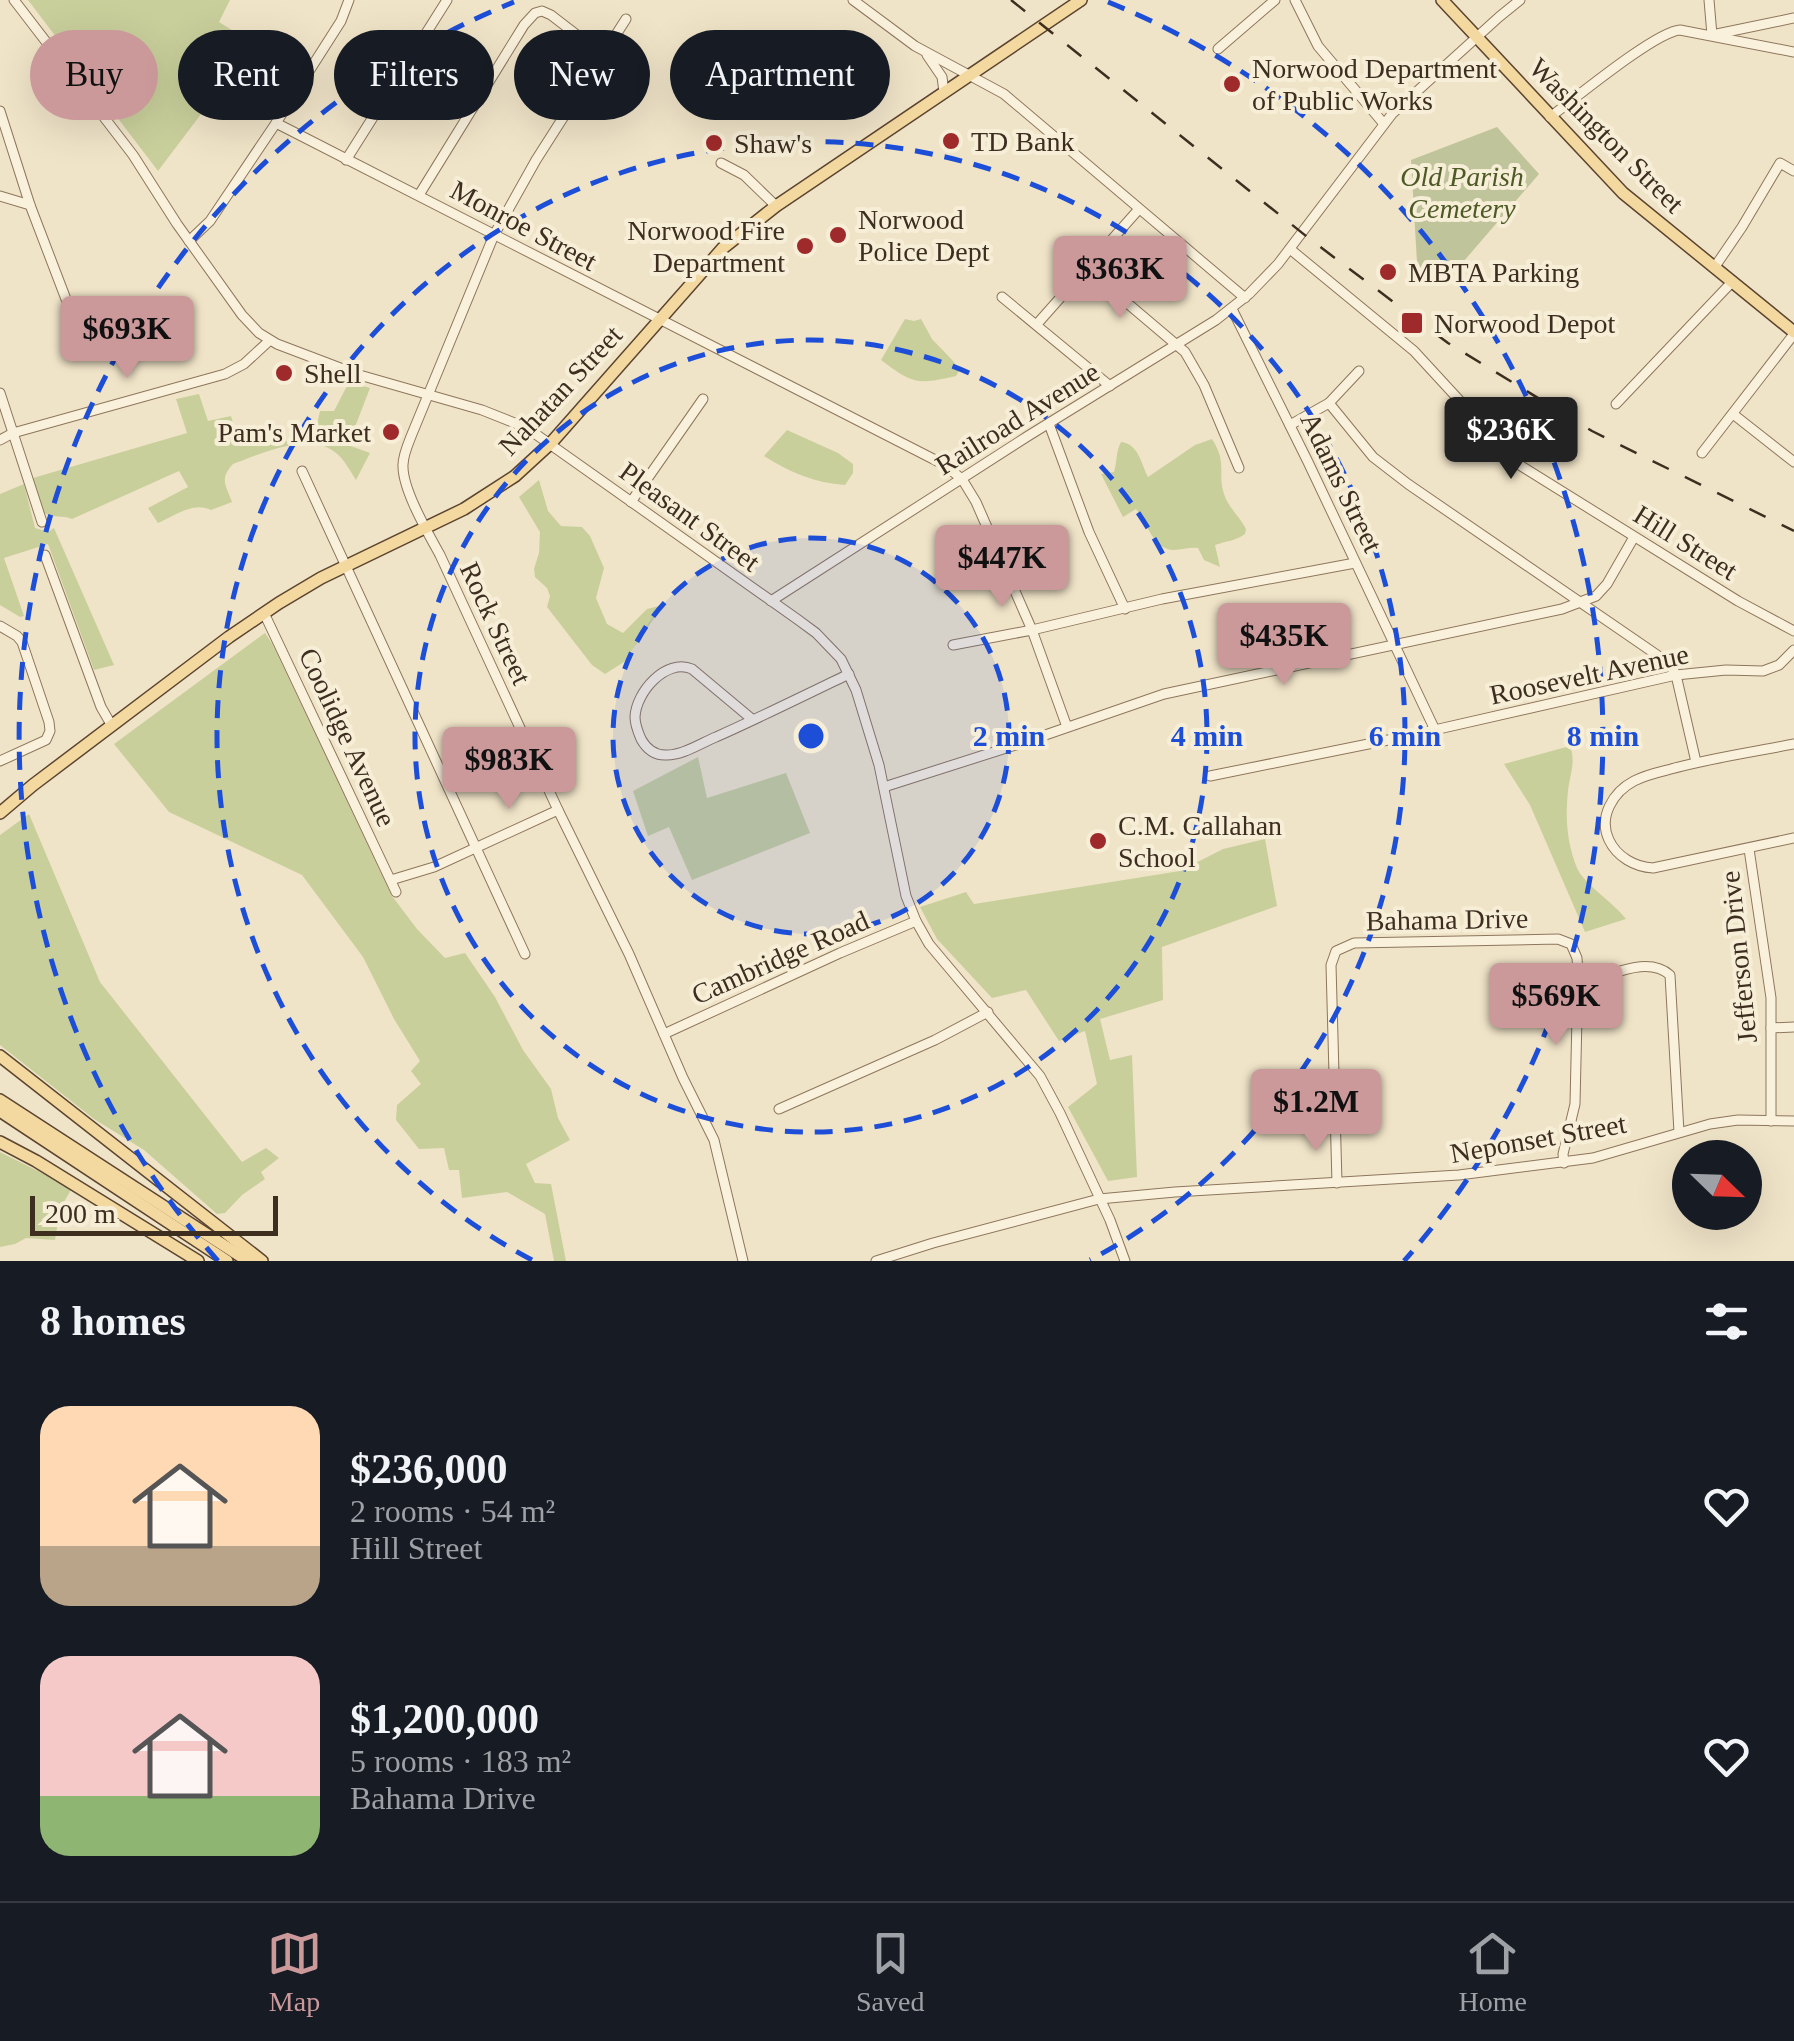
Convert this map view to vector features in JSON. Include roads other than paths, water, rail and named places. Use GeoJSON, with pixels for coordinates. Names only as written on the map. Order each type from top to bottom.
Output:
{"type":"FeatureCollection","features":[{"type":"Feature","properties":{"kind":"main road","name":"Nahatan Street"},"geometry":{"type":"LineString","coordinates":[[0,812],[264,613],[321,578],[464,510],[531,464],[723,248],[776,206],[1081,0]]}},
{"type":"Feature","properties":{"kind":"main road","name":"Washington Street"},"geometry":{"type":"LineString","coordinates":[[1442,0],[1626,197],[1794,333]]}},
{"type":"Feature","properties":{"kind":"main road"},"geometry":{"type":"LineString","coordinates":[[0,1056],[262,1261]]}},
{"type":"Feature","properties":{"kind":"main road"},"geometry":{"type":"LineString","coordinates":[[0,1100],[248,1261]]}},
{"type":"Feature","properties":{"kind":"main road"},"geometry":{"type":"LineString","coordinates":[[0,1112],[227,1261]]}},
{"type":"Feature","properties":{"kind":"main road"},"geometry":{"type":"LineString","coordinates":[[0,1142],[198,1261]]}},
{"type":"Feature","properties":{"kind":"street","name":"Pleasant Street"},"geometry":{"type":"LineString","coordinates":[[14,0],[133,155],[242,316],[269,341],[356,374],[514,421],[771,601],[816,634],[840,660],[849,674],[872,738],[906,896],[916,922],[929,944],[1040,1076],[1118,1238],[1125,1261]]}},
{"type":"Feature","properties":{"kind":"street"},"geometry":{"type":"LineString","coordinates":[[190,241],[210,221],[276,124],[341,21],[349,0]]}},
{"type":"Feature","properties":{"kind":"street"},"geometry":{"type":"LineString","coordinates":[[346,160],[447,0]]}},
{"type":"Feature","properties":{"kind":"street"},"geometry":{"type":"LineString","coordinates":[[853,0],[925,52],[1004,94],[1245,298]]}},
{"type":"Feature","properties":{"kind":"street"},"geometry":{"type":"LineString","coordinates":[[1218,49],[1275,0]]}},
{"type":"Feature","properties":{"kind":"street"},"geometry":{"type":"LineString","coordinates":[[1295,0],[1318,46],[1384,124]]}},
{"type":"Feature","properties":{"kind":"street","name":"Railroad Avenue"},"geometry":{"type":"LineString","coordinates":[[771,601],[1245,298],[1290,249],[1384,124],[1520,0]]}},
{"type":"Feature","properties":{"kind":"street"},"geometry":{"type":"LineString","coordinates":[[1709,0],[1712,35]]}},
{"type":"Feature","properties":{"kind":"street"},"geometry":{"type":"LineString","coordinates":[[522,30],[542,11],[570,30]]}},
{"type":"Feature","properties":{"kind":"street"},"geometry":{"type":"LineString","coordinates":[[1712,35],[1794,18]]}},
{"type":"Feature","properties":{"kind":"street","name":"Rock Street"},"geometry":{"type":"LineString","coordinates":[[619,30],[626,19]]}},
{"type":"Feature","properties":{"kind":"street"},"geometry":{"type":"LineString","coordinates":[[1550,117],[1672,30],[1794,52]]}},
{"type":"Feature","properties":{"kind":"street"},"geometry":{"type":"LineString","coordinates":[[419,195],[514,42]]}},
{"type":"Feature","properties":{"kind":"street"},"geometry":{"type":"LineString","coordinates":[[925,52],[942,77],[944,92]]}},
{"type":"Feature","properties":{"kind":"street"},"geometry":{"type":"LineString","coordinates":[[0,111],[68,307]]}},
{"type":"Feature","properties":{"kind":"street","name":"Rock Street"},"geometry":{"type":"LineString","coordinates":[[561,120],[494,236],[402,467],[425,529],[714,1140],[743,1261]]}},
{"type":"Feature","properties":{"kind":"street","name":"Monroe Street"},"geometry":{"type":"LineString","coordinates":[[276,124],[909,446],[962,479]]}},
{"type":"Feature","properties":{"kind":"street"},"geometry":{"type":"LineString","coordinates":[[721,162],[744,176],[776,206]]}},
{"type":"Feature","properties":{"kind":"street"},"geometry":{"type":"LineString","coordinates":[[1714,268],[1780,163],[1794,171]]}},
{"type":"Feature","properties":{"kind":"street"},"geometry":{"type":"LineString","coordinates":[[0,196],[30,205]]}},
{"type":"Feature","properties":{"kind":"street"},"geometry":{"type":"LineString","coordinates":[[1037,324],[1140,209]]}},
{"type":"Feature","properties":{"kind":"street","name":"Hill Street"},"geometry":{"type":"LineString","coordinates":[[1290,249],[1414,351],[1518,464],[1738,600],[1794,630]]}},
{"type":"Feature","properties":{"kind":"street"},"geometry":{"type":"LineString","coordinates":[[1086,268],[1185,352],[1204,385],[1239,468]]}},
{"type":"Feature","properties":{"kind":"street"},"geometry":{"type":"LineString","coordinates":[[1616,404],[1732,282]]}},
{"type":"Feature","properties":{"kind":"street"},"geometry":{"type":"LineString","coordinates":[[1002,297],[1110,386]]}},
{"type":"Feature","properties":{"kind":"street","name":"Adams Street"},"geometry":{"type":"LineString","coordinates":[[1232,308],[1435,730]]}},
{"type":"Feature","properties":{"kind":"street"},"geometry":{"type":"LineString","coordinates":[[1702,453],[1794,333]]}},
{"type":"Feature","properties":{"kind":"street"},"geometry":{"type":"LineString","coordinates":[[0,440],[13,433],[225,374],[244,364],[269,341]]}},
{"type":"Feature","properties":{"kind":"street"},"geometry":{"type":"LineString","coordinates":[[1290,425],[1328,404],[1359,371]]}},
{"type":"Feature","properties":{"kind":"street"},"geometry":{"type":"LineString","coordinates":[[0,393],[42,522]]}},
{"type":"Feature","properties":{"kind":"street"},"geometry":{"type":"LineString","coordinates":[[632,502],[702,399]]}},
{"type":"Feature","properties":{"kind":"street"},"geometry":{"type":"LineString","coordinates":[[1328,404],[1373,457],[1408,484],[1672,668],[1696,762]]}},
{"type":"Feature","properties":{"kind":"street"},"geometry":{"type":"LineString","coordinates":[[1733,414],[1794,462]]}},
{"type":"Feature","properties":{"kind":"street"},"geometry":{"type":"LineString","coordinates":[[1049,424],[1089,532],[1125,609]]}},
{"type":"Feature","properties":{"kind":"street"},"geometry":{"type":"LineString","coordinates":[[302,471],[525,954]]}},
{"type":"Feature","properties":{"kind":"street"},"geometry":{"type":"LineString","coordinates":[[962,479],[976,502],[1032,630],[1067,727]]}},
{"type":"Feature","properties":{"kind":"street"},"geometry":{"type":"LineString","coordinates":[[884,787],[1164,694],[1582,602],[1596,596],[1607,584],[1634,537]]}},
{"type":"Feature","properties":{"kind":"street"},"geometry":{"type":"LineString","coordinates":[[45,555],[101,707],[112,726]]}},
{"type":"Feature","properties":{"kind":"street"},"geometry":{"type":"LineString","coordinates":[[953,645],[1355,562]]}},
{"type":"Feature","properties":{"kind":"street","name":"Coolidge Avenue"},"geometry":{"type":"LineString","coordinates":[[264,613],[396,892]]}},
{"type":"Feature","properties":{"kind":"street"},"geometry":{"type":"LineString","coordinates":[[0,626],[22,642],[50,731],[46,740],[0,761]]}},
{"type":"Feature","properties":{"kind":"street","name":"Roosevelt Avenue"},"geometry":{"type":"LineString","coordinates":[[1210,776],[1676,676],[1726,670],[1763,671],[1779,665],[1794,650]]}},
{"type":"Feature","properties":{"kind":"street"},"geometry":{"type":"LineString","coordinates":[[754,720],[684,665],[663,672],[648,688],[640,700],[635,722],[644,744],[652,752],[662,755],[684,751],[754,720],[849,674]]}},
{"type":"Feature","properties":{"kind":"street","name":"Jefferson Drive"},"geometry":{"type":"LineString","coordinates":[[1794,744],[1696,762],[1633,782],[1615,795],[1606,814],[1606,836],[1631,863],[1642,867],[1653,868],[1794,838]]}},
{"type":"Feature","properties":{"kind":"street"},"geometry":{"type":"LineString","coordinates":[[391,880],[434,867],[558,810]]}},
{"type":"Feature","properties":{"kind":"street","name":"Jefferson Drive"},"geometry":{"type":"LineString","coordinates":[[1749,848],[1767,964],[1772,1028],[1771,1121]]}},
{"type":"Feature","properties":{"kind":"street","name":"Cambridge Road"},"geometry":{"type":"LineString","coordinates":[[664,1034],[840,952],[916,922]]}},
{"type":"Feature","properties":{"kind":"street","name":"Bahama Drive"},"geometry":{"type":"LineString","coordinates":[[1337,1183],[1331,965],[1336,951],[1354,943],[1558,939],[1571,944],[1578,973],[1575,1104],[1564,1162]]}},
{"type":"Feature","properties":{"kind":"street"},"geometry":{"type":"LineString","coordinates":[[1608,975],[1648,966],[1670,975],[1680,1132]]}},
{"type":"Feature","properties":{"kind":"street"},"geometry":{"type":"LineString","coordinates":[[778,1109],[935,1040],[988,1012]]}},
{"type":"Feature","properties":{"kind":"street"},"geometry":{"type":"LineString","coordinates":[[1772,1028],[1794,1027]]}},
{"type":"Feature","properties":{"kind":"street","name":"Neponset Street"},"geometry":{"type":"LineString","coordinates":[[876,1261],[1100,1199],[1432,1178],[1619,1152],[1710,1124],[1794,1121]]}},
{"type":"Feature","properties":{"kind":"railway"},"geometry":{"type":"LineString","coordinates":[[1011,0],[1311,240],[1448,343],[1592,431],[1794,531]]}},
{"type":"Feature","properties":{"kind":"place","name":"Norwood Department of Public Works"},"geometry":{"type":"Point","coordinates":[1232,84]}},
{"type":"Feature","properties":{"kind":"place","name":"TD Bank"},"geometry":{"type":"Point","coordinates":[951,141]}},
{"type":"Feature","properties":{"kind":"place","name":"Shaw's"},"geometry":{"type":"Point","coordinates":[714,143]}},
{"type":"Feature","properties":{"kind":"place","name":"Norwood Police Dept"},"geometry":{"type":"Point","coordinates":[838,235]}},
{"type":"Feature","properties":{"kind":"place","name":"Norwood Fire Department"},"geometry":{"type":"Point","coordinates":[805,246]}},
{"type":"Feature","properties":{"kind":"place","name":"MBTA Parking"},"geometry":{"type":"Point","coordinates":[1388,272]}},
{"type":"Feature","properties":{"kind":"place","name":"Norwood Depot"},"geometry":{"type":"Point","coordinates":[1412,323]}},
{"type":"Feature","properties":{"kind":"place","name":"Shell"},"geometry":{"type":"Point","coordinates":[284,373]}},
{"type":"Feature","properties":{"kind":"place","name":"Pam's Market"},"geometry":{"type":"Point","coordinates":[391,432]}},
{"type":"Feature","properties":{"kind":"place","name":"C.M. Callahan School"},"geometry":{"type":"Point","coordinates":[1098,841]}},
{"type":"Feature","properties":{"kind":"park label","name":"Old Parish Cemetery"},"geometry":{"type":"Point","coordinates":[1462,192]}}]}
